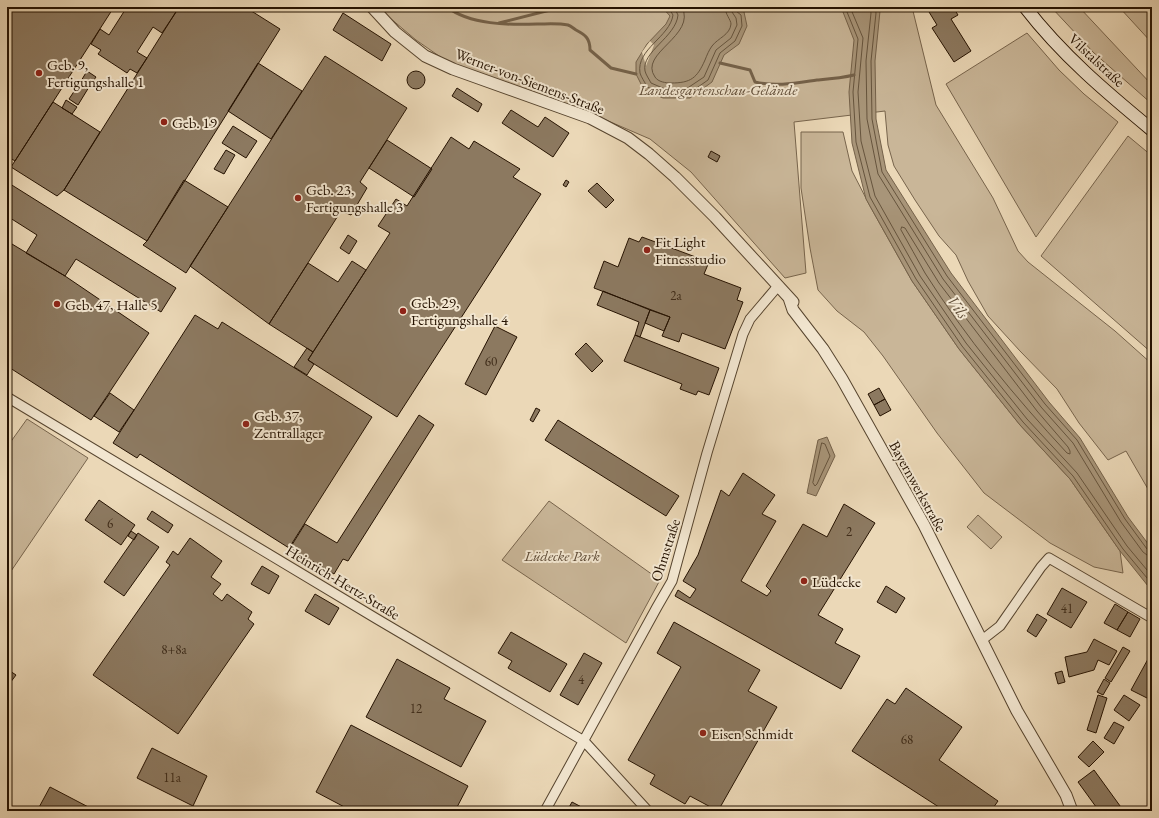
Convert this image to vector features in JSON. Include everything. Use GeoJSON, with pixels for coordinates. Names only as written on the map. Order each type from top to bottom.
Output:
{"type":"FeatureCollection","features":[{"type":"Feature","properties":{"kind":"main road","name":"Vilstalstraße"},"geometry":{"type":"LineString","coordinates":[[1025,7],[1058,46],[1096,83],[1152,130]]}},
{"type":"Feature","properties":{"kind":"street","name":"Werner-von-Siemens-Straße"},"geometry":{"type":"LineString","coordinates":[[372,7],[395,32],[425,56],[453,69],[590,118],[628,138],[649,154],[715,217],[778,286]]}},
{"type":"Feature","properties":{"kind":"street","name":"Bayernwerkstraße"},"geometry":{"type":"LineString","coordinates":[[778,286],[800,309],[814,328],[823,349],[842,379],[924,526],[1016,711],[1066,795],[1072,811]]}},
{"type":"Feature","properties":{"kind":"street","name":"Ohmstraße"},"geometry":{"type":"LineString","coordinates":[[545,811],[672,581],[707,453],[743,334],[750,319],[778,286]]}},
{"type":"Feature","properties":{"kind":"street","name":"Heinrich-Hertz-Straße"},"geometry":{"type":"LineString","coordinates":[[7,397],[584,741],[648,811]]}},
{"type":"Feature","properties":{"kind":"street"},"geometry":{"type":"LineString","coordinates":[[982,640],[1000,626],[1037,572],[1049,558],[1152,618]]}},
{"type":"Feature","properties":{"kind":"green space","name":"Landesgartenschau-Gelände"},"geometry":{"type":"Polygon","coordinates":[[[377,7],[912,7],[936,105],[993,198],[1018,251],[1028,262],[1115,331],[1152,364],[1152,496],[1126,451],[1108,460],[1079,423],[1057,389],[988,316],[968,281],[956,255],[939,236],[894,166],[888,145],[885,111],[794,122],[806,273],[785,278],[691,172],[650,139],[592,114],[452,65],[416,40],[377,7]]]}},
{"type":"Feature","properties":{"kind":"green space"},"geometry":{"type":"Polygon","coordinates":[[[1051,7],[1079,7],[1152,85],[1152,104],[1094,53],[1051,7]]]}},
{"type":"Feature","properties":{"kind":"green space"},"geometry":{"type":"Polygon","coordinates":[[[1119,7],[1152,7],[1152,43],[1119,7]]]}},
{"type":"Feature","properties":{"kind":"green space"},"geometry":{"type":"Polygon","coordinates":[[[1027,33],[1059,70],[1084,94],[1118,122],[1036,237],[946,84],[1027,33]]]}},
{"type":"Feature","properties":{"kind":"green space"},"geometry":{"type":"Polygon","coordinates":[[[801,132],[843,132],[852,171],[912,281],[959,349],[1020,425],[1070,479],[1120,551],[1123,573],[1094,567],[1050,543],[984,493],[937,433],[883,356],[864,332],[837,311],[818,290],[801,188],[801,132]]]}},
{"type":"Feature","properties":{"kind":"green space"},"geometry":{"type":"Polygon","coordinates":[[[1128,136],[1152,156],[1152,353],[1041,256],[1128,136]]]}},
{"type":"Feature","properties":{"kind":"green space"},"geometry":{"type":"Polygon","coordinates":[[[27,419],[88,458],[7,577],[7,447],[27,419]]]}},
{"type":"Feature","properties":{"kind":"green space","name":"Lüdecke Park"},"geometry":{"type":"Polygon","coordinates":[[[549,501],[660,580],[626,643],[502,560],[549,501]]]}},
{"type":"Feature","properties":{"kind":"green space"},"geometry":{"type":"Polygon","coordinates":[[[978,515],[1002,537],[991,549],[967,527],[978,515]]]}},
{"type":"Feature","properties":{"kind":"water"},"geometry":{"type":"Polygon","coordinates":[[[662,7],[738,7],[744,12],[747,26],[739,44],[724,55],[712,82],[690,98],[663,98],[644,90],[636,74],[636,62],[647,44],[666,24],[670,16],[662,7]]]}},
{"type":"Feature","properties":{"kind":"water","name":"Vils"},"geometry":{"type":"Polygon","coordinates":[[[841,7],[878,7],[880,11],[875,61],[876,119],[886,170],[951,273],[1049,402],[1080,438],[1128,517],[1152,549],[1152,591],[1120,551],[1070,479],[1020,425],[959,349],[912,281],[866,199],[852,143],[849,92],[854,40],[841,7]]]}},
{"type":"Feature","properties":{"kind":"water"},"geometry":{"type":"Polygon","coordinates":[[[827,437],[835,456],[816,496],[807,493],[818,440],[827,437]]]}},
{"type":"Feature","properties":{"kind":"pier"},"geometry":{"type":"Polygon","coordinates":[[[650,41],[654,45],[646,66],[642,52],[650,41]]]}},
{"type":"Feature","properties":{"kind":"building","name":"Geb. 9, Fertigungshalle 1"},"geometry":{"type":"Polygon","coordinates":[[[7,7],[114,7],[15,161],[7,156],[7,7]]]}},
{"type":"Feature","properties":{"kind":"building"},"geometry":{"type":"Polygon","coordinates":[[[120,7],[167,7],[176,12],[162,33],[153,27],[137,52],[147,58],[137,73],[130,69],[127,73],[98,54],[101,50],[91,44],[100,29],[109,35],[125,10],[120,7]]]}},
{"type":"Feature","properties":{"kind":"building","name":"Geb. 19"},"geometry":{"type":"Polygon","coordinates":[[[179,7],[245,7],[280,29],[147,241],[64,190],[179,7]]]}},
{"type":"Feature","properties":{"kind":"building"},"geometry":{"type":"Polygon","coordinates":[[[784,7],[792,7],[792,11],[784,10],[784,7]]]}},
{"type":"Feature","properties":{"kind":"building"},"geometry":{"type":"Polygon","coordinates":[[[926,7],[953,7],[958,15],[951,19],[971,51],[954,62],[932,28],[937,25],[926,7]]]}},
{"type":"Feature","properties":{"kind":"building"},"geometry":{"type":"Polygon","coordinates":[[[343,13],[391,44],[382,61],[333,30],[343,13]]]}},
{"type":"Feature","properties":{"kind":"building","name":"Geb. 23, Fertigungshalle 3"},"geometry":{"type":"Polygon","coordinates":[[[325,56],[407,108],[360,182],[367,188],[351,215],[341,211],[269,324],[190,266],[325,56]]]}},
{"type":"Feature","properties":{"kind":"building"},"geometry":{"type":"Polygon","coordinates":[[[258,63],[302,91],[271,139],[228,111],[258,63]]]}},
{"type":"Feature","properties":{"kind":"building"},"geometry":{"type":"Polygon","coordinates":[[[87,71],[96,77],[89,87],[81,81],[87,71]]]}},
{"type":"Feature","properties":{"kind":"building"},"geometry":{"type":"Polygon","coordinates":[[[416,71],[422,74],[425,80],[422,86],[416,89],[410,86],[407,80],[410,74],[416,71]]]}},
{"type":"Feature","properties":{"kind":"building"},"geometry":{"type":"Polygon","coordinates":[[[81,81],[89,87],[78,105],[69,99],[81,81]]]}},
{"type":"Feature","properties":{"kind":"building"},"geometry":{"type":"Polygon","coordinates":[[[457,88],[482,104],[478,112],[452,96],[457,88]]]}},
{"type":"Feature","properties":{"kind":"building"},"geometry":{"type":"Polygon","coordinates":[[[66,100],[77,107],[72,114],[62,108],[66,100]]]}},
{"type":"Feature","properties":{"kind":"building"},"geometry":{"type":"Polygon","coordinates":[[[53,102],[100,132],[64,190],[57,196],[11,167],[53,102]]]}},
{"type":"Feature","properties":{"kind":"building"},"geometry":{"type":"Polygon","coordinates":[[[511,110],[538,127],[545,117],[569,133],[553,157],[502,123],[511,110]]]}},
{"type":"Feature","properties":{"kind":"building"},"geometry":{"type":"Polygon","coordinates":[[[233,126],[257,141],[246,158],[222,143],[233,126]]]}},
{"type":"Feature","properties":{"kind":"building","name":"Geb. 29, Fertigungshalle 4"},"geometry":{"type":"Polygon","coordinates":[[[451,137],[469,149],[474,141],[520,169],[513,177],[541,194],[397,417],[308,360],[390,233],[378,226],[396,199],[407,206],[451,137]]]}},
{"type":"Feature","properties":{"kind":"building"},"geometry":{"type":"Polygon","coordinates":[[[387,140],[432,169],[414,197],[369,168],[387,140]]]}},
{"type":"Feature","properties":{"kind":"building"},"geometry":{"type":"Polygon","coordinates":[[[226,150],[235,155],[224,174],[214,169],[226,150]]]}},
{"type":"Feature","properties":{"kind":"building"},"geometry":{"type":"Polygon","coordinates":[[[711,151],[720,156],[717,162],[708,157],[711,151]]]}},
{"type":"Feature","properties":{"kind":"building"},"geometry":{"type":"Polygon","coordinates":[[[184,180],[228,207],[186,273],[143,245],[147,241],[184,180]]]}},
{"type":"Feature","properties":{"kind":"building"},"geometry":{"type":"Polygon","coordinates":[[[566,180],[569,182],[566,187],[563,185],[566,180]]]}},
{"type":"Feature","properties":{"kind":"building"},"geometry":{"type":"Polygon","coordinates":[[[7,182],[176,288],[161,312],[76,259],[65,276],[26,253],[37,235],[7,216],[7,182]]]}},
{"type":"Feature","properties":{"kind":"building"},"geometry":{"type":"Polygon","coordinates":[[[597,183],[614,200],[606,208],[588,191],[597,183]]]}},
{"type":"Feature","properties":{"kind":"building"},"geometry":{"type":"Polygon","coordinates":[[[348,235],[357,241],[349,254],[340,248],[348,235]]]}},
{"type":"Feature","properties":{"kind":"building"},"geometry":{"type":"Polygon","coordinates":[[[642,237],[709,262],[704,274],[741,288],[737,300],[743,302],[725,349],[682,333],[679,342],[662,336],[670,317],[594,288],[604,261],[618,267],[629,238],[639,242],[642,237]]]}},
{"type":"Feature","properties":{"kind":"building","name":"Geb. 47, Halle 5"},"geometry":{"type":"Polygon","coordinates":[[[7,241],[65,276],[149,333],[91,420],[7,366],[7,241]]]}},
{"type":"Feature","properties":{"kind":"building"},"geometry":{"type":"Polygon","coordinates":[[[352,261],[366,270],[313,352],[269,324],[308,263],[338,282],[352,261]]]}},
{"type":"Feature","properties":{"kind":"building"},"geometry":{"type":"Polygon","coordinates":[[[603,291],[650,310],[640,337],[635,335],[639,322],[597,305],[603,291]]]}},
{"type":"Feature","properties":{"kind":"building"},"geometry":{"type":"Polygon","coordinates":[[[650,310],[670,317],[664,331],[645,323],[650,310]]]}},
{"type":"Feature","properties":{"kind":"building","name":"Geb. 37, Zentrallager"},"geometry":{"type":"Polygon","coordinates":[[[195,315],[218,329],[222,322],[372,417],[289,548],[140,454],[137,458],[113,443],[195,315]]]}},
{"type":"Feature","properties":{"kind":"building"},"geometry":{"type":"Polygon","coordinates":[[[495,326],[517,337],[486,395],[465,384],[495,326]]]}},
{"type":"Feature","properties":{"kind":"building"},"geometry":{"type":"Polygon","coordinates":[[[635,335],[719,368],[709,395],[698,391],[696,395],[680,389],[682,384],[624,361],[635,335]]]}},
{"type":"Feature","properties":{"kind":"building"},"geometry":{"type":"Polygon","coordinates":[[[586,343],[603,361],[592,372],[575,354],[586,343]]]}},
{"type":"Feature","properties":{"kind":"building"},"geometry":{"type":"Polygon","coordinates":[[[307,348],[313,352],[308,360],[314,364],[307,375],[294,367],[307,348]]]}},
{"type":"Feature","properties":{"kind":"building"},"geometry":{"type":"Polygon","coordinates":[[[879,388],[885,399],[874,405],[868,394],[879,388]]]}},
{"type":"Feature","properties":{"kind":"building"},"geometry":{"type":"Polygon","coordinates":[[[110,393],[134,410],[119,432],[94,416],[110,393]]]}},
{"type":"Feature","properties":{"kind":"building"},"geometry":{"type":"Polygon","coordinates":[[[885,399],[891,410],[880,416],[874,405],[885,399]]]}},
{"type":"Feature","properties":{"kind":"building"},"geometry":{"type":"Polygon","coordinates":[[[536,408],[540,410],[533,422],[530,420],[536,408]]]}},
{"type":"Feature","properties":{"kind":"building"},"geometry":{"type":"Polygon","coordinates":[[[419,415],[434,425],[348,561],[343,559],[334,574],[290,548],[305,524],[337,543],[419,415]]]}},
{"type":"Feature","properties":{"kind":"building"},"geometry":{"type":"Polygon","coordinates":[[[558,420],[679,496],[666,516],[545,440],[558,420]]]}},
{"type":"Feature","properties":{"kind":"building","name":"Lüdecke"},"geometry":{"type":"Polygon","coordinates":[[[743,473],[775,495],[762,514],[776,521],[741,581],[767,596],[771,591],[766,586],[803,524],[827,537],[844,504],[875,523],[818,615],[843,629],[835,643],[860,656],[841,689],[675,596],[678,590],[690,598],[696,589],[683,581],[698,555],[721,490],[729,496],[743,473]]]}},
{"type":"Feature","properties":{"kind":"building"},"geometry":{"type":"Polygon","coordinates":[[[99,500],[135,525],[121,545],[85,520],[99,500]]]}},
{"type":"Feature","properties":{"kind":"building"},"geometry":{"type":"Polygon","coordinates":[[[152,511],[173,525],[168,533],[147,519],[152,511]]]}},
{"type":"Feature","properties":{"kind":"building"},"geometry":{"type":"Polygon","coordinates":[[[131,531],[137,535],[134,540],[128,536],[131,531]]]}},
{"type":"Feature","properties":{"kind":"building"},"geometry":{"type":"Polygon","coordinates":[[[138,533],[159,547],[124,596],[104,582],[138,533]]]}},
{"type":"Feature","properties":{"kind":"building"},"geometry":{"type":"Polygon","coordinates":[[[190,538],[222,561],[211,577],[221,584],[213,594],[222,601],[227,594],[252,612],[248,619],[254,624],[178,734],[93,675],[170,565],[166,562],[173,551],[178,555],[190,538]]]}},
{"type":"Feature","properties":{"kind":"building"},"geometry":{"type":"Polygon","coordinates":[[[262,566],[279,576],[269,594],[251,584],[262,566]]]}},
{"type":"Feature","properties":{"kind":"building"},"geometry":{"type":"Polygon","coordinates":[[[886,586],[905,598],[896,613],[877,602],[886,586]]]}},
{"type":"Feature","properties":{"kind":"building"},"geometry":{"type":"Polygon","coordinates":[[[1062,588],[1087,602],[1071,628],[1047,614],[1062,588]]]}},
{"type":"Feature","properties":{"kind":"building"},"geometry":{"type":"Polygon","coordinates":[[[315,594],[339,608],[329,625],[305,611],[315,594]]]}},
{"type":"Feature","properties":{"kind":"building"},"geometry":{"type":"Polygon","coordinates":[[[1115,604],[1128,612],[1117,630],[1104,623],[1115,604]]]}},
{"type":"Feature","properties":{"kind":"building"},"geometry":{"type":"Polygon","coordinates":[[[1128,612],[1140,619],[1130,637],[1117,630],[1128,612]]]}},
{"type":"Feature","properties":{"kind":"building"},"geometry":{"type":"Polygon","coordinates":[[[1037,614],[1047,620],[1036,637],[1027,631],[1037,614]]]}},
{"type":"Feature","properties":{"kind":"building","name":"Eisen Schmidt"},"geometry":{"type":"Polygon","coordinates":[[[674,622],[760,670],[748,691],[777,707],[718,811],[690,796],[685,804],[650,784],[655,775],[628,760],[681,667],[657,653],[674,622]]]}},
{"type":"Feature","properties":{"kind":"building"},"geometry":{"type":"Polygon","coordinates":[[[511,632],[567,664],[550,692],[508,668],[512,661],[498,653],[511,632]]]}},
{"type":"Feature","properties":{"kind":"building"},"geometry":{"type":"Polygon","coordinates":[[[1094,639],[1117,651],[1109,665],[1098,660],[1094,670],[1069,677],[1065,657],[1087,652],[1094,639]]]}},
{"type":"Feature","properties":{"kind":"building"},"geometry":{"type":"Polygon","coordinates":[[[1123,647],[1130,651],[1111,682],[1105,678],[1123,647]]]}},
{"type":"Feature","properties":{"kind":"building"},"geometry":{"type":"Polygon","coordinates":[[[584,653],[602,663],[578,705],[560,695],[584,653]]]}},
{"type":"Feature","properties":{"kind":"building"},"geometry":{"type":"Polygon","coordinates":[[[397,659],[450,688],[444,699],[486,721],[461,767],[366,717],[397,659]]]}},
{"type":"Feature","properties":{"kind":"building"},"geometry":{"type":"Polygon","coordinates":[[[1148,659],[1152,661],[1152,694],[1149,699],[1131,690],[1148,659]]]}},
{"type":"Feature","properties":{"kind":"building"},"geometry":{"type":"Polygon","coordinates":[[[7,669],[16,675],[7,687],[7,669]]]}},
{"type":"Feature","properties":{"kind":"building"},"geometry":{"type":"Polygon","coordinates":[[[1062,671],[1065,682],[1058,684],[1055,673],[1062,671]]]}},
{"type":"Feature","properties":{"kind":"building"},"geometry":{"type":"Polygon","coordinates":[[[1104,679],[1110,683],[1103,695],[1097,692],[1104,679]]]}},
{"type":"Feature","properties":{"kind":"building"},"geometry":{"type":"Polygon","coordinates":[[[906,688],[962,727],[939,760],[998,801],[991,811],[945,811],[852,751],[887,699],[895,704],[906,688]]]}},
{"type":"Feature","properties":{"kind":"building"},"geometry":{"type":"Polygon","coordinates":[[[1098,695],[1107,698],[1096,733],[1087,730],[1098,695]]]}},
{"type":"Feature","properties":{"kind":"building"},"geometry":{"type":"Polygon","coordinates":[[[1124,695],[1140,705],[1129,721],[1114,710],[1124,695]]]}},
{"type":"Feature","properties":{"kind":"building"},"geometry":{"type":"Polygon","coordinates":[[[1114,722],[1124,727],[1114,744],[1104,738],[1114,722]]]}},
{"type":"Feature","properties":{"kind":"building"},"geometry":{"type":"Polygon","coordinates":[[[351,725],[468,786],[455,811],[352,811],[316,792],[351,725]]]}},
{"type":"Feature","properties":{"kind":"building"},"geometry":{"type":"Polygon","coordinates":[[[1093,741],[1104,752],[1089,767],[1078,757],[1093,741]]]}},
{"type":"Feature","properties":{"kind":"building"},"geometry":{"type":"Polygon","coordinates":[[[152,748],[207,776],[193,806],[137,778],[152,748]]]}},
{"type":"Feature","properties":{"kind":"building"},"geometry":{"type":"Polygon","coordinates":[[[1094,770],[1123,810],[1099,811],[1078,782],[1094,770]]]}},
{"type":"Feature","properties":{"kind":"building"},"geometry":{"type":"Polygon","coordinates":[[[50,787],[96,811],[37,811],[50,787]]]}},
{"type":"Feature","properties":{"kind":"building"},"geometry":{"type":"Polygon","coordinates":[[[572,802],[589,811],[567,811],[572,802]]]}},
{"type":"Feature","properties":{"kind":"waterway"},"geometry":{"type":"LineString","coordinates":[[447,7],[456,13],[478,21],[490,23],[560,24],[571,26],[585,36],[588,40],[590,50],[611,68],[636,74]]}},
{"type":"Feature","properties":{"kind":"waterway"},"geometry":{"type":"LineString","coordinates":[[499,23],[562,7]]}},
{"type":"Feature","properties":{"kind":"waterway"},"geometry":{"type":"LineString","coordinates":[[720,63],[750,70],[755,82],[771,84],[794,83],[854,75]]}},
{"type":"Feature","properties":{"kind":"place","name":"Geb. 9, Fertigungshalle 1"},"geometry":{"type":"Point","coordinates":[39,73]}},
{"type":"Feature","properties":{"kind":"place","name":"Geb. 19"},"geometry":{"type":"Point","coordinates":[164,122]}},
{"type":"Feature","properties":{"kind":"place","name":"Geb. 23, Fertigungshalle 3"},"geometry":{"type":"Point","coordinates":[298,198]}},
{"type":"Feature","properties":{"kind":"place","name":"Fit Light Fitnesstudio"},"geometry":{"type":"Point","coordinates":[647,250]}},
{"type":"Feature","properties":{"kind":"place","name":"Geb. 47, Halle 5"},"geometry":{"type":"Point","coordinates":[57,304]}},
{"type":"Feature","properties":{"kind":"place","name":"Geb. 29, Fertigungshalle 4"},"geometry":{"type":"Point","coordinates":[403,311]}},
{"type":"Feature","properties":{"kind":"place","name":"Geb. 37, Zentrallager"},"geometry":{"type":"Point","coordinates":[246,424]}},
{"type":"Feature","properties":{"kind":"place","name":"Lüdecke"},"geometry":{"type":"Point","coordinates":[804,581]}},
{"type":"Feature","properties":{"kind":"place","name":"Eisen Schmidt"},"geometry":{"type":"Point","coordinates":[703,733]}}]}
